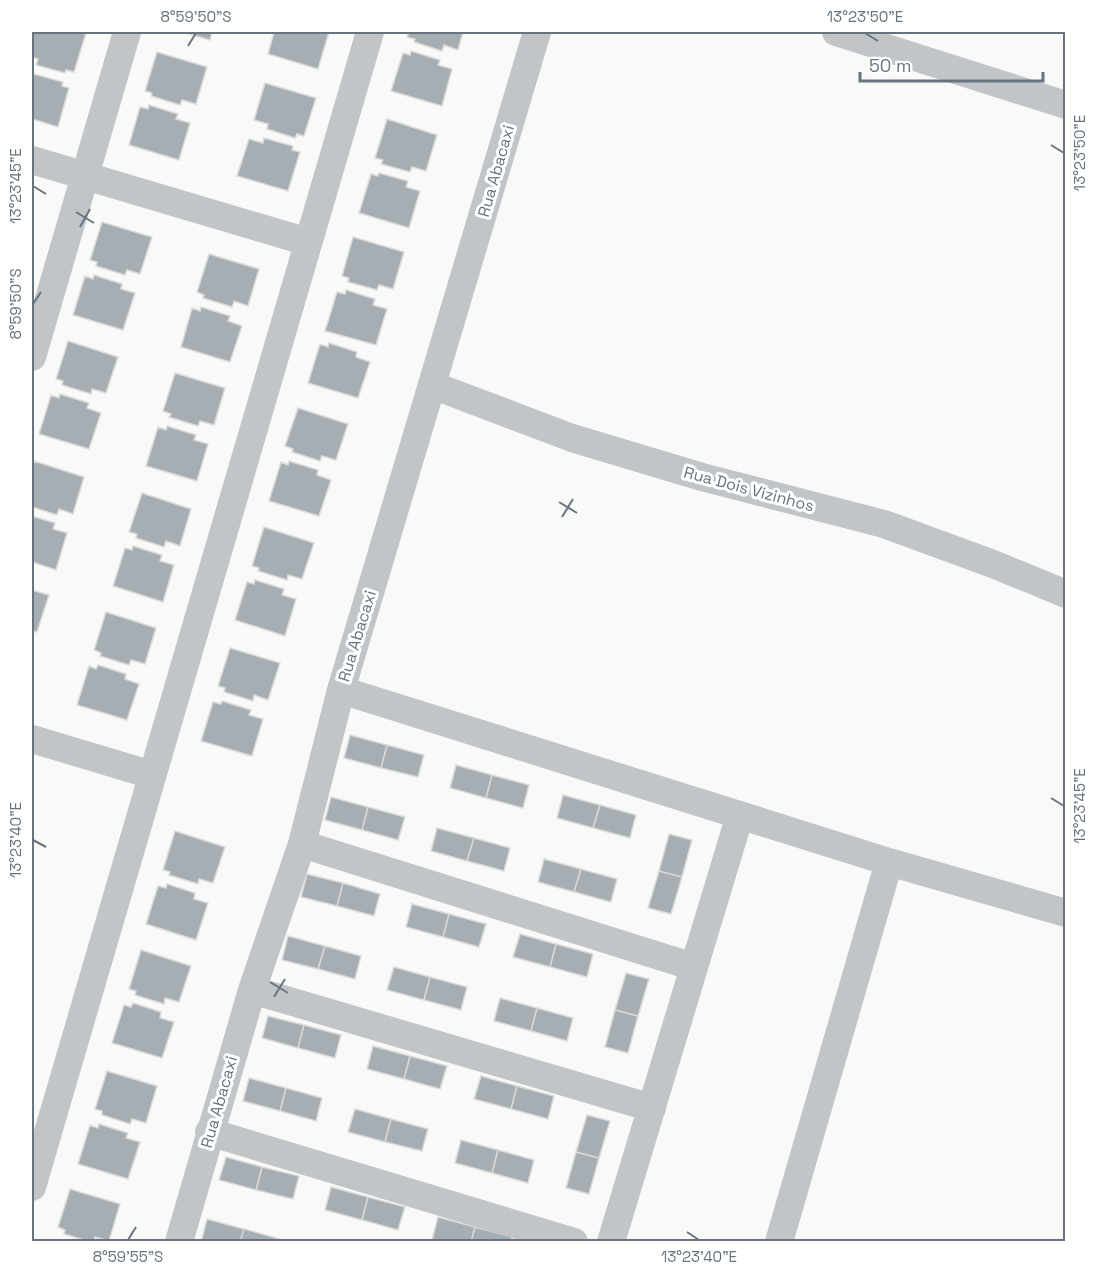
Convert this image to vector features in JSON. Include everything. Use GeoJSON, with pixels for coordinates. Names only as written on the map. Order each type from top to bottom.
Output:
{"type":"FeatureCollection","features":[{"type":"Feature","properties":{"kind":"street"},"geometry":{"type":"LineString","coordinates":[[32,357],[127,32]]}},
{"type":"Feature","properties":{"kind":"street"},"geometry":{"type":"LineString","coordinates":[[32,1187],[370,32]]}},
{"type":"Feature","properties":{"kind":"street","name":"Rua Abacaxi"},"geometry":{"type":"LineString","coordinates":[[179,1242],[252,990],[302,844],[341,690],[537,32]]}},
{"type":"Feature","properties":{"kind":"street"},"geometry":{"type":"LineString","coordinates":[[836,32],[1065,105]]}},
{"type":"Feature","properties":{"kind":"street"},"geometry":{"type":"LineString","coordinates":[[32,160],[308,242]]}},
{"type":"Feature","properties":{"kind":"street","name":"Rua Dois Vizinhos"},"geometry":{"type":"LineString","coordinates":[[432,385],[572,438],[702,477],[884,524],[993,564],[1065,594]]}},
{"type":"Feature","properties":{"kind":"street"},"geometry":{"type":"LineString","coordinates":[[341,690],[889,862],[1065,913]]}},
{"type":"Feature","properties":{"kind":"street"},"geometry":{"type":"LineString","coordinates":[[32,739],[152,775]]}},
{"type":"Feature","properties":{"kind":"street"},"geometry":{"type":"LineString","coordinates":[[611,1242],[740,815]]}},
{"type":"Feature","properties":{"kind":"street"},"geometry":{"type":"LineString","coordinates":[[302,844],[694,967]]}},
{"type":"Feature","properties":{"kind":"street"},"geometry":{"type":"LineString","coordinates":[[779,1242],[889,862]]}},
{"type":"Feature","properties":{"kind":"street"},"geometry":{"type":"LineString","coordinates":[[252,990],[652,1108]]}},
{"type":"Feature","properties":{"kind":"street"},"geometry":{"type":"LineString","coordinates":[[209,1132],[574,1242]]}},
{"type":"Feature","properties":{"kind":"building"},"geometry":{"type":"Polygon","coordinates":[[[32,32],[86,33],[74,72],[66,70],[65,73],[36,65],[38,59],[32,57],[32,32]]]}},
{"type":"Feature","properties":{"kind":"building"},"geometry":{"type":"Polygon","coordinates":[[[183,32],[212,32],[210,40],[183,32]]]}},
{"type":"Feature","properties":{"kind":"building"},"geometry":{"type":"Polygon","coordinates":[[[274,32],[329,32],[318,69],[268,54],[274,32]]]}},
{"type":"Feature","properties":{"kind":"building"},"geometry":{"type":"Polygon","coordinates":[[[409,32],[463,32],[458,50],[444,45],[442,51],[414,42],[415,39],[407,37],[409,32]]]}},
{"type":"Feature","properties":{"kind":"building"},"geometry":{"type":"Polygon","coordinates":[[[411,51],[440,60],[438,65],[452,69],[442,106],[391,91],[403,53],[410,55],[411,51]]]}},
{"type":"Feature","properties":{"kind":"building"},"geometry":{"type":"Polygon","coordinates":[[[157,52],[207,67],[196,104],[182,100],[180,105],[151,96],[152,93],[145,91],[157,52]]]}},
{"type":"Feature","properties":{"kind":"building"},"geometry":{"type":"Polygon","coordinates":[[[34,74],[63,82],[62,86],[69,88],[58,127],[32,119],[34,74]]]}},
{"type":"Feature","properties":{"kind":"building"},"geometry":{"type":"Polygon","coordinates":[[[265,83],[316,98],[304,136],[297,134],[295,138],[267,129],[268,124],[254,120],[265,83]]]}},
{"type":"Feature","properties":{"kind":"building"},"geometry":{"type":"Polygon","coordinates":[[[149,105],[178,114],[176,119],[190,123],[179,160],[129,145],[140,107],[148,109],[149,105]]]}},
{"type":"Feature","properties":{"kind":"building"},"geometry":{"type":"Polygon","coordinates":[[[387,119],[437,135],[426,171],[412,167],[410,172],[381,164],[383,160],[375,158],[387,119]]]}},
{"type":"Feature","properties":{"kind":"building"},"geometry":{"type":"Polygon","coordinates":[[[264,138],[293,146],[292,150],[300,152],[288,191],[237,176],[249,139],[263,143],[264,138]]]}},
{"type":"Feature","properties":{"kind":"building"},"geometry":{"type":"Polygon","coordinates":[[[379,173],[408,181],[406,187],[420,191],[409,228],[359,213],[371,174],[378,176],[379,173]]]}},
{"type":"Feature","properties":{"kind":"building"},"geometry":{"type":"Polygon","coordinates":[[[102,222],[152,237],[140,274],[127,270],[125,275],[96,266],[97,262],[90,260],[102,222]]]}},
{"type":"Feature","properties":{"kind":"building"},"geometry":{"type":"Polygon","coordinates":[[[353,237],[404,252],[393,289],[379,285],[377,290],[348,282],[349,278],[342,276],[353,237]]]}},
{"type":"Feature","properties":{"kind":"building"},"geometry":{"type":"Polygon","coordinates":[[[209,254],[259,269],[248,306],[234,301],[232,307],[203,298],[204,295],[197,292],[209,254]]]}},
{"type":"Feature","properties":{"kind":"building"},"geometry":{"type":"Polygon","coordinates":[[[94,275],[122,284],[121,289],[135,293],[123,330],[73,315],[85,276],[93,279],[94,275]]]}},
{"type":"Feature","properties":{"kind":"building"},"geometry":{"type":"Polygon","coordinates":[[[346,290],[375,299],[373,305],[387,309],[376,345],[325,331],[337,292],[345,294],[346,290]]]}},
{"type":"Feature","properties":{"kind":"building"},"geometry":{"type":"Polygon","coordinates":[[[201,307],[230,316],[228,321],[242,326],[230,362],[181,347],[192,308],[200,311],[201,307]]]}},
{"type":"Feature","properties":{"kind":"building"},"geometry":{"type":"Polygon","coordinates":[[[68,341],[118,357],[106,393],[92,389],[91,394],[62,385],[63,381],[56,379],[68,341]]]}},
{"type":"Feature","properties":{"kind":"building"},"geometry":{"type":"Polygon","coordinates":[[[329,343],[357,352],[356,357],[370,362],[358,398],[308,383],[320,344],[328,347],[329,343]]]}},
{"type":"Feature","properties":{"kind":"building"},"geometry":{"type":"Polygon","coordinates":[[[175,373],[225,388],[214,425],[200,421],[198,426],[169,417],[171,414],[163,411],[175,373]]]}},
{"type":"Feature","properties":{"kind":"building"},"geometry":{"type":"Polygon","coordinates":[[[60,394],[89,403],[87,408],[101,413],[89,449],[39,434],[51,395],[59,398],[60,394]]]}},
{"type":"Feature","properties":{"kind":"building"},"geometry":{"type":"Polygon","coordinates":[[[298,408],[348,424],[336,460],[322,456],[320,461],[292,452],[293,449],[285,446],[298,408]]]}},
{"type":"Feature","properties":{"kind":"building"},"geometry":{"type":"Polygon","coordinates":[[[167,426],[196,435],[194,440],[208,444],[197,481],[146,466],[158,427],[166,430],[167,426]]]}},
{"type":"Feature","properties":{"kind":"building"},"geometry":{"type":"Polygon","coordinates":[[[34,461],[84,477],[73,514],[59,509],[57,515],[32,507],[34,461]]]}},
{"type":"Feature","properties":{"kind":"building"},"geometry":{"type":"Polygon","coordinates":[[[289,461],[318,470],[317,475],[331,480],[319,516],[269,501],[281,462],[288,465],[289,461]]]}},
{"type":"Feature","properties":{"kind":"building"},"geometry":{"type":"Polygon","coordinates":[[[142,493],[191,509],[180,546],[166,541],[164,547],[136,538],[137,534],[129,532],[142,493]]]}},
{"type":"Feature","properties":{"kind":"building"},"geometry":{"type":"Polygon","coordinates":[[[32,516],[55,523],[53,529],[67,533],[56,570],[32,562],[32,516]]]}},
{"type":"Feature","properties":{"kind":"building"},"geometry":{"type":"Polygon","coordinates":[[[264,527],[314,543],[302,579],[288,575],[287,580],[258,571],[259,568],[252,566],[264,527]]]}},
{"type":"Feature","properties":{"kind":"building"},"geometry":{"type":"Polygon","coordinates":[[[133,546],[162,555],[160,561],[174,565],[163,602],[113,586],[125,548],[132,550],[133,546]]]}},
{"type":"Feature","properties":{"kind":"building"},"geometry":{"type":"Polygon","coordinates":[[[255,580],[284,589],[282,595],[296,599],[285,636],[235,620],[247,582],[254,584],[255,580]]]}},
{"type":"Feature","properties":{"kind":"building"},"geometry":{"type":"Polygon","coordinates":[[[32,590],[49,595],[37,632],[32,631],[32,590]]]}},
{"type":"Feature","properties":{"kind":"building"},"geometry":{"type":"Polygon","coordinates":[[[106,612],[156,628],[145,664],[131,660],[129,665],[100,656],[101,653],[94,650],[106,612]]]}},
{"type":"Feature","properties":{"kind":"building"},"geometry":{"type":"Polygon","coordinates":[[[230,648],[280,663],[268,700],[254,695],[253,701],[224,692],[225,688],[218,686],[230,648]]]}},
{"type":"Feature","properties":{"kind":"building"},"geometry":{"type":"Polygon","coordinates":[[[98,665],[126,674],[125,679],[139,684],[127,720],[77,705],[89,666],[96,669],[98,665]]]}},
{"type":"Feature","properties":{"kind":"building"},"geometry":{"type":"Polygon","coordinates":[[[222,701],[251,710],[249,715],[263,719],[252,756],[201,741],[213,702],[221,704],[222,701]]]}},
{"type":"Feature","properties":{"kind":"building"},"geometry":{"type":"Polygon","coordinates":[[[350,735],[387,745],[381,768],[344,758],[350,735]]]}},
{"type":"Feature","properties":{"kind":"building"},"geometry":{"type":"Polygon","coordinates":[[[387,745],[424,755],[418,777],[381,768],[387,745]]]}},
{"type":"Feature","properties":{"kind":"building"},"geometry":{"type":"Polygon","coordinates":[[[456,765],[492,775],[486,798],[450,788],[456,765]]]}},
{"type":"Feature","properties":{"kind":"building"},"geometry":{"type":"Polygon","coordinates":[[[492,775],[529,785],[523,808],[486,798],[492,775]]]}},
{"type":"Feature","properties":{"kind":"building"},"geometry":{"type":"Polygon","coordinates":[[[563,795],[600,805],[593,828],[557,818],[563,795]]]}},
{"type":"Feature","properties":{"kind":"building"},"geometry":{"type":"Polygon","coordinates":[[[331,797],[368,807],[362,830],[325,820],[331,797]]]}},
{"type":"Feature","properties":{"kind":"building"},"geometry":{"type":"Polygon","coordinates":[[[600,805],[636,815],[630,838],[593,828],[600,805]]]}},
{"type":"Feature","properties":{"kind":"building"},"geometry":{"type":"Polygon","coordinates":[[[368,807],[405,817],[398,840],[362,830],[368,807]]]}},
{"type":"Feature","properties":{"kind":"building"},"geometry":{"type":"Polygon","coordinates":[[[437,828],[474,838],[467,861],[431,851],[437,828]]]}},
{"type":"Feature","properties":{"kind":"building"},"geometry":{"type":"Polygon","coordinates":[[[175,831],[225,847],[213,883],[199,879],[198,884],[169,875],[170,872],[163,870],[175,831]]]}},
{"type":"Feature","properties":{"kind":"building"},"geometry":{"type":"Polygon","coordinates":[[[669,834],[692,840],[682,877],[659,871],[669,834]]]}},
{"type":"Feature","properties":{"kind":"building"},"geometry":{"type":"Polygon","coordinates":[[[474,838],[510,848],[504,871],[467,861],[474,838]]]}},
{"type":"Feature","properties":{"kind":"building"},"geometry":{"type":"Polygon","coordinates":[[[544,859],[581,869],[574,892],[538,882],[544,859]]]}},
{"type":"Feature","properties":{"kind":"building"},"geometry":{"type":"Polygon","coordinates":[[[581,869],[617,879],[611,902],[574,892],[581,869]]]}},
{"type":"Feature","properties":{"kind":"building"},"geometry":{"type":"Polygon","coordinates":[[[659,871],[682,877],[671,914],[648,908],[659,871]]]}},
{"type":"Feature","properties":{"kind":"building"},"geometry":{"type":"Polygon","coordinates":[[[307,874],[343,883],[337,906],[301,897],[307,874]]]}},
{"type":"Feature","properties":{"kind":"building"},"geometry":{"type":"Polygon","coordinates":[[[343,883],[380,894],[374,916],[337,906],[343,883]]]}},
{"type":"Feature","properties":{"kind":"building"},"geometry":{"type":"Polygon","coordinates":[[[167,884],[195,893],[194,899],[208,903],[196,940],[146,924],[158,886],[166,888],[167,884]]]}},
{"type":"Feature","properties":{"kind":"building"},"geometry":{"type":"Polygon","coordinates":[[[412,904],[449,914],[443,937],[406,927],[412,904]]]}},
{"type":"Feature","properties":{"kind":"building"},"geometry":{"type":"Polygon","coordinates":[[[449,914],[486,924],[479,947],[443,937],[449,914]]]}},
{"type":"Feature","properties":{"kind":"building"},"geometry":{"type":"Polygon","coordinates":[[[520,934],[556,944],[550,967],[513,957],[520,934]]]}},
{"type":"Feature","properties":{"kind":"building"},"geometry":{"type":"Polygon","coordinates":[[[288,936],[325,946],[318,969],[282,960],[288,936]]]}},
{"type":"Feature","properties":{"kind":"building"},"geometry":{"type":"Polygon","coordinates":[[[556,944],[593,954],[587,977],[550,967],[556,944]]]}},
{"type":"Feature","properties":{"kind":"building"},"geometry":{"type":"Polygon","coordinates":[[[325,946],[361,956],[355,979],[318,969],[325,946]]]}},
{"type":"Feature","properties":{"kind":"building"},"geometry":{"type":"Polygon","coordinates":[[[141,950],[191,966],[179,1002],[165,998],[164,1004],[135,995],[136,991],[129,989],[141,950]]]}},
{"type":"Feature","properties":{"kind":"building"},"geometry":{"type":"Polygon","coordinates":[[[394,967],[430,977],[424,1000],[387,990],[394,967]]]}},
{"type":"Feature","properties":{"kind":"building"},"geometry":{"type":"Polygon","coordinates":[[[626,973],[649,979],[638,1016],[615,1010],[626,973]]]}},
{"type":"Feature","properties":{"kind":"building"},"geometry":{"type":"Polygon","coordinates":[[[430,977],[467,987],[461,1010],[424,1000],[430,977]]]}},
{"type":"Feature","properties":{"kind":"building"},"geometry":{"type":"Polygon","coordinates":[[[500,998],[537,1008],[531,1031],[494,1021],[500,998]]]}},
{"type":"Feature","properties":{"kind":"building"},"geometry":{"type":"Polygon","coordinates":[[[133,1003],[161,1012],[160,1018],[174,1022],[162,1058],[112,1043],[124,1005],[131,1007],[133,1003]]]}},
{"type":"Feature","properties":{"kind":"building"},"geometry":{"type":"Polygon","coordinates":[[[537,1008],[573,1018],[567,1041],[531,1031],[537,1008]]]}},
{"type":"Feature","properties":{"kind":"building"},"geometry":{"type":"Polygon","coordinates":[[[615,1010],[638,1016],[628,1053],[605,1047],[615,1010]]]}},
{"type":"Feature","properties":{"kind":"building"},"geometry":{"type":"Polygon","coordinates":[[[268,1016],[304,1025],[298,1048],[262,1038],[268,1016]]]}},
{"type":"Feature","properties":{"kind":"building"},"geometry":{"type":"Polygon","coordinates":[[[304,1025],[341,1035],[335,1058],[298,1048],[304,1025]]]}},
{"type":"Feature","properties":{"kind":"building"},"geometry":{"type":"Polygon","coordinates":[[[373,1046],[410,1056],[404,1079],[367,1069],[373,1046]]]}},
{"type":"Feature","properties":{"kind":"building"},"geometry":{"type":"Polygon","coordinates":[[[410,1056],[447,1066],[440,1089],[404,1079],[410,1056]]]}},
{"type":"Feature","properties":{"kind":"building"},"geometry":{"type":"Polygon","coordinates":[[[107,1071],[157,1086],[146,1123],[132,1119],[130,1124],[102,1115],[102,1111],[95,1109],[107,1071]]]}},
{"type":"Feature","properties":{"kind":"building"},"geometry":{"type":"Polygon","coordinates":[[[481,1076],[517,1086],[511,1109],[474,1099],[481,1076]]]}},
{"type":"Feature","properties":{"kind":"building"},"geometry":{"type":"Polygon","coordinates":[[[249,1078],[286,1088],[280,1111],[243,1101],[249,1078]]]}},
{"type":"Feature","properties":{"kind":"building"},"geometry":{"type":"Polygon","coordinates":[[[517,1086],[554,1096],[548,1119],[511,1109],[517,1086]]]}},
{"type":"Feature","properties":{"kind":"building"},"geometry":{"type":"Polygon","coordinates":[[[286,1088],[322,1098],[316,1121],[280,1111],[286,1088]]]}},
{"type":"Feature","properties":{"kind":"building"},"geometry":{"type":"Polygon","coordinates":[[[355,1109],[391,1119],[385,1142],[348,1132],[355,1109]]]}},
{"type":"Feature","properties":{"kind":"building"},"geometry":{"type":"Polygon","coordinates":[[[587,1115],[610,1121],[599,1158],[576,1152],[587,1115]]]}},
{"type":"Feature","properties":{"kind":"building"},"geometry":{"type":"Polygon","coordinates":[[[391,1119],[428,1129],[422,1151],[385,1142],[391,1119]]]}},
{"type":"Feature","properties":{"kind":"building"},"geometry":{"type":"Polygon","coordinates":[[[99,1124],[128,1133],[126,1138],[140,1142],[128,1179],[78,1164],[90,1125],[98,1128],[99,1124]]]}},
{"type":"Feature","properties":{"kind":"building"},"geometry":{"type":"Polygon","coordinates":[[[461,1140],[498,1150],[492,1173],[455,1163],[461,1140]]]}},
{"type":"Feature","properties":{"kind":"building"},"geometry":{"type":"Polygon","coordinates":[[[498,1150],[534,1160],[528,1183],[492,1173],[498,1150]]]}},
{"type":"Feature","properties":{"kind":"building"},"geometry":{"type":"Polygon","coordinates":[[[576,1152],[599,1158],[589,1194],[566,1188],[576,1152]]]}},
{"type":"Feature","properties":{"kind":"building"},"geometry":{"type":"Polygon","coordinates":[[[226,1157],[262,1167],[256,1190],[219,1180],[226,1157]]]}},
{"type":"Feature","properties":{"kind":"building"},"geometry":{"type":"Polygon","coordinates":[[[262,1167],[299,1176],[293,1199],[256,1190],[262,1167]]]}},
{"type":"Feature","properties":{"kind":"building"},"geometry":{"type":"Polygon","coordinates":[[[331,1187],[368,1197],[362,1220],[325,1210],[331,1187]]]}},
{"type":"Feature","properties":{"kind":"building"},"geometry":{"type":"Polygon","coordinates":[[[70,1189],[120,1204],[109,1241],[95,1237],[91,1242],[64,1234],[65,1230],[58,1227],[70,1189]]]}},
{"type":"Feature","properties":{"kind":"building"},"geometry":{"type":"Polygon","coordinates":[[[368,1197],[405,1207],[398,1230],[362,1220],[368,1197]]]}},
{"type":"Feature","properties":{"kind":"building"},"geometry":{"type":"Polygon","coordinates":[[[438,1217],[475,1227],[471,1242],[432,1240],[438,1217]]]}},
{"type":"Feature","properties":{"kind":"building"},"geometry":{"type":"Polygon","coordinates":[[[207,1219],[244,1229],[240,1242],[201,1242],[207,1219]]]}},
{"type":"Feature","properties":{"kind":"building"},"geometry":{"type":"Polygon","coordinates":[[[475,1227],[512,1237],[511,1242],[471,1242],[475,1227]]]}},
{"type":"Feature","properties":{"kind":"building"},"geometry":{"type":"Polygon","coordinates":[[[244,1229],[280,1239],[279,1242],[240,1242],[244,1229]]]}}]}
